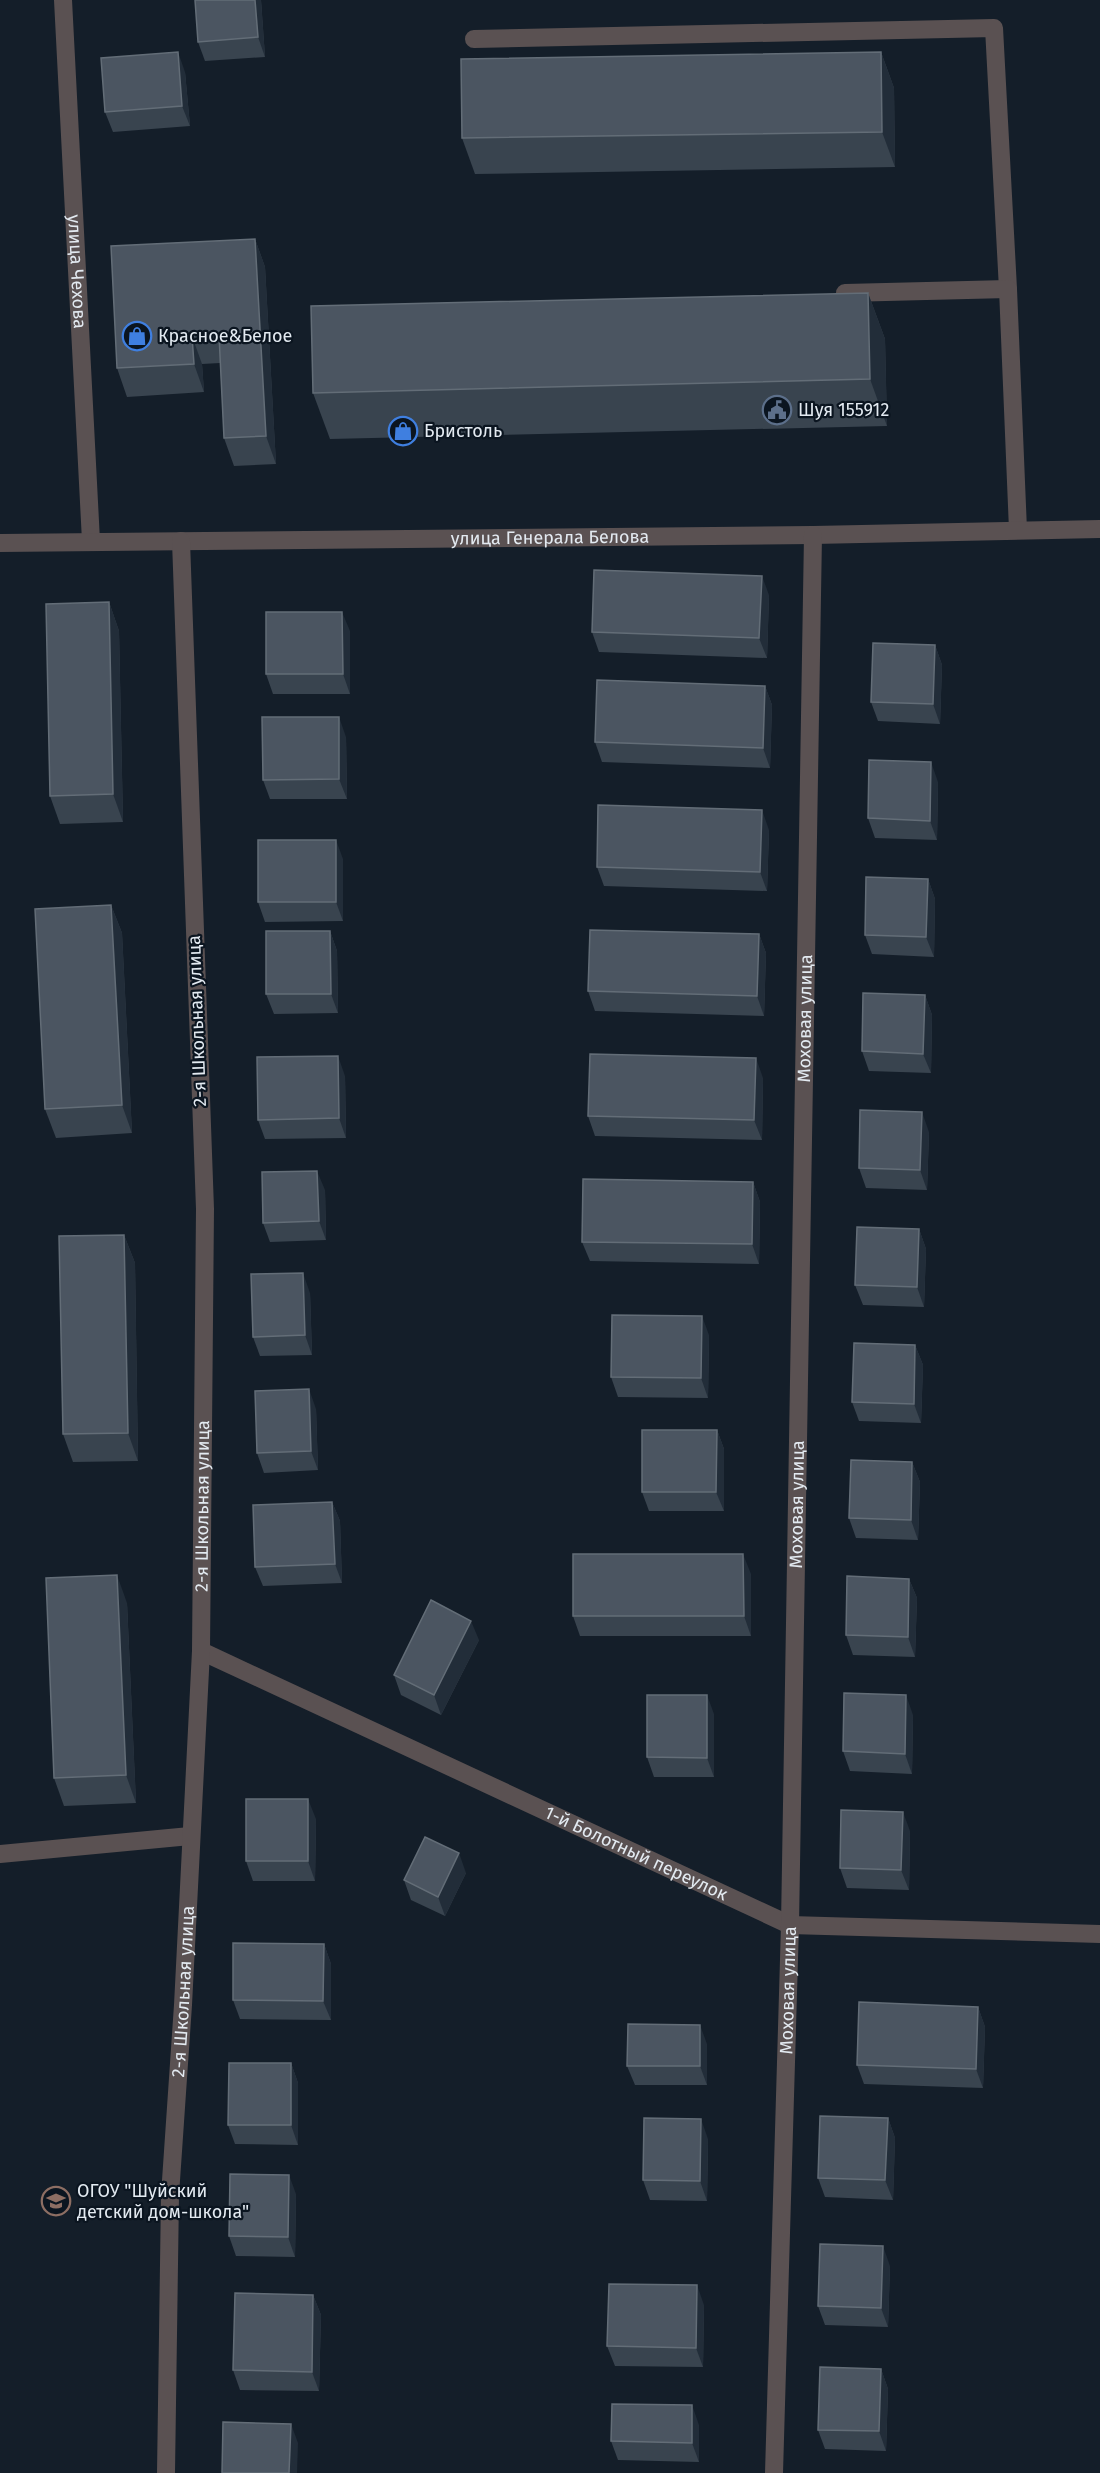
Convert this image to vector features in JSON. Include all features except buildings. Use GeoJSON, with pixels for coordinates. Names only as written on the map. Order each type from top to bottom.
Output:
{"type":"FeatureCollection","features":[{"type":"Feature","properties":{"kind":"street","name":"улица Чехова"},"geometry":{"type":"LineString","coordinates":[[63,0],[91,541]]}},
{"type":"Feature","properties":{"kind":"street"},"geometry":{"type":"LineString","coordinates":[[474,39],[994,28],[1008,290],[1017,530]]}},
{"type":"Feature","properties":{"kind":"street"},"geometry":{"type":"LineString","coordinates":[[829,294],[1008,290]]}},
{"type":"Feature","properties":{"kind":"street","name":"улица Генерала Белова"},"geometry":{"type":"LineString","coordinates":[[0,543],[813,535],[1100,529]]}},
{"type":"Feature","properties":{"kind":"street","name":"Моховая улица"},"geometry":{"type":"LineString","coordinates":[[774,2473],[790,1925],[813,535]]}},
{"type":"Feature","properties":{"kind":"street","name":"2-я Школьная улица"},"geometry":{"type":"LineString","coordinates":[[166,2473],[170,2195],[183,2006],[201,1651],[205,1209],[181,541]]}},
{"type":"Feature","properties":{"kind":"street","name":"1-й Болотный переулок"},"geometry":{"type":"LineString","coordinates":[[201,1651],[790,1925],[1100,1934]]}},
{"type":"Feature","properties":{"kind":"street"},"geometry":{"type":"LineString","coordinates":[[0,1854],[190,1836]]}},
{"type":"Feature","properties":{"kind":"place","name":"Красное&Белое"},"geometry":{"type":"Point","coordinates":[137,336]}},
{"type":"Feature","properties":{"kind":"place","name":"Шуя 155912"},"geometry":{"type":"Point","coordinates":[777,410]}},
{"type":"Feature","properties":{"kind":"place","name":"Бристоль"},"geometry":{"type":"Point","coordinates":[403,431]}},
{"type":"Feature","properties":{"kind":"place","name":"ОГОУ \"Шуйский детский дом-школа\""},"geometry":{"type":"Point","coordinates":[56,2201]}}]}
